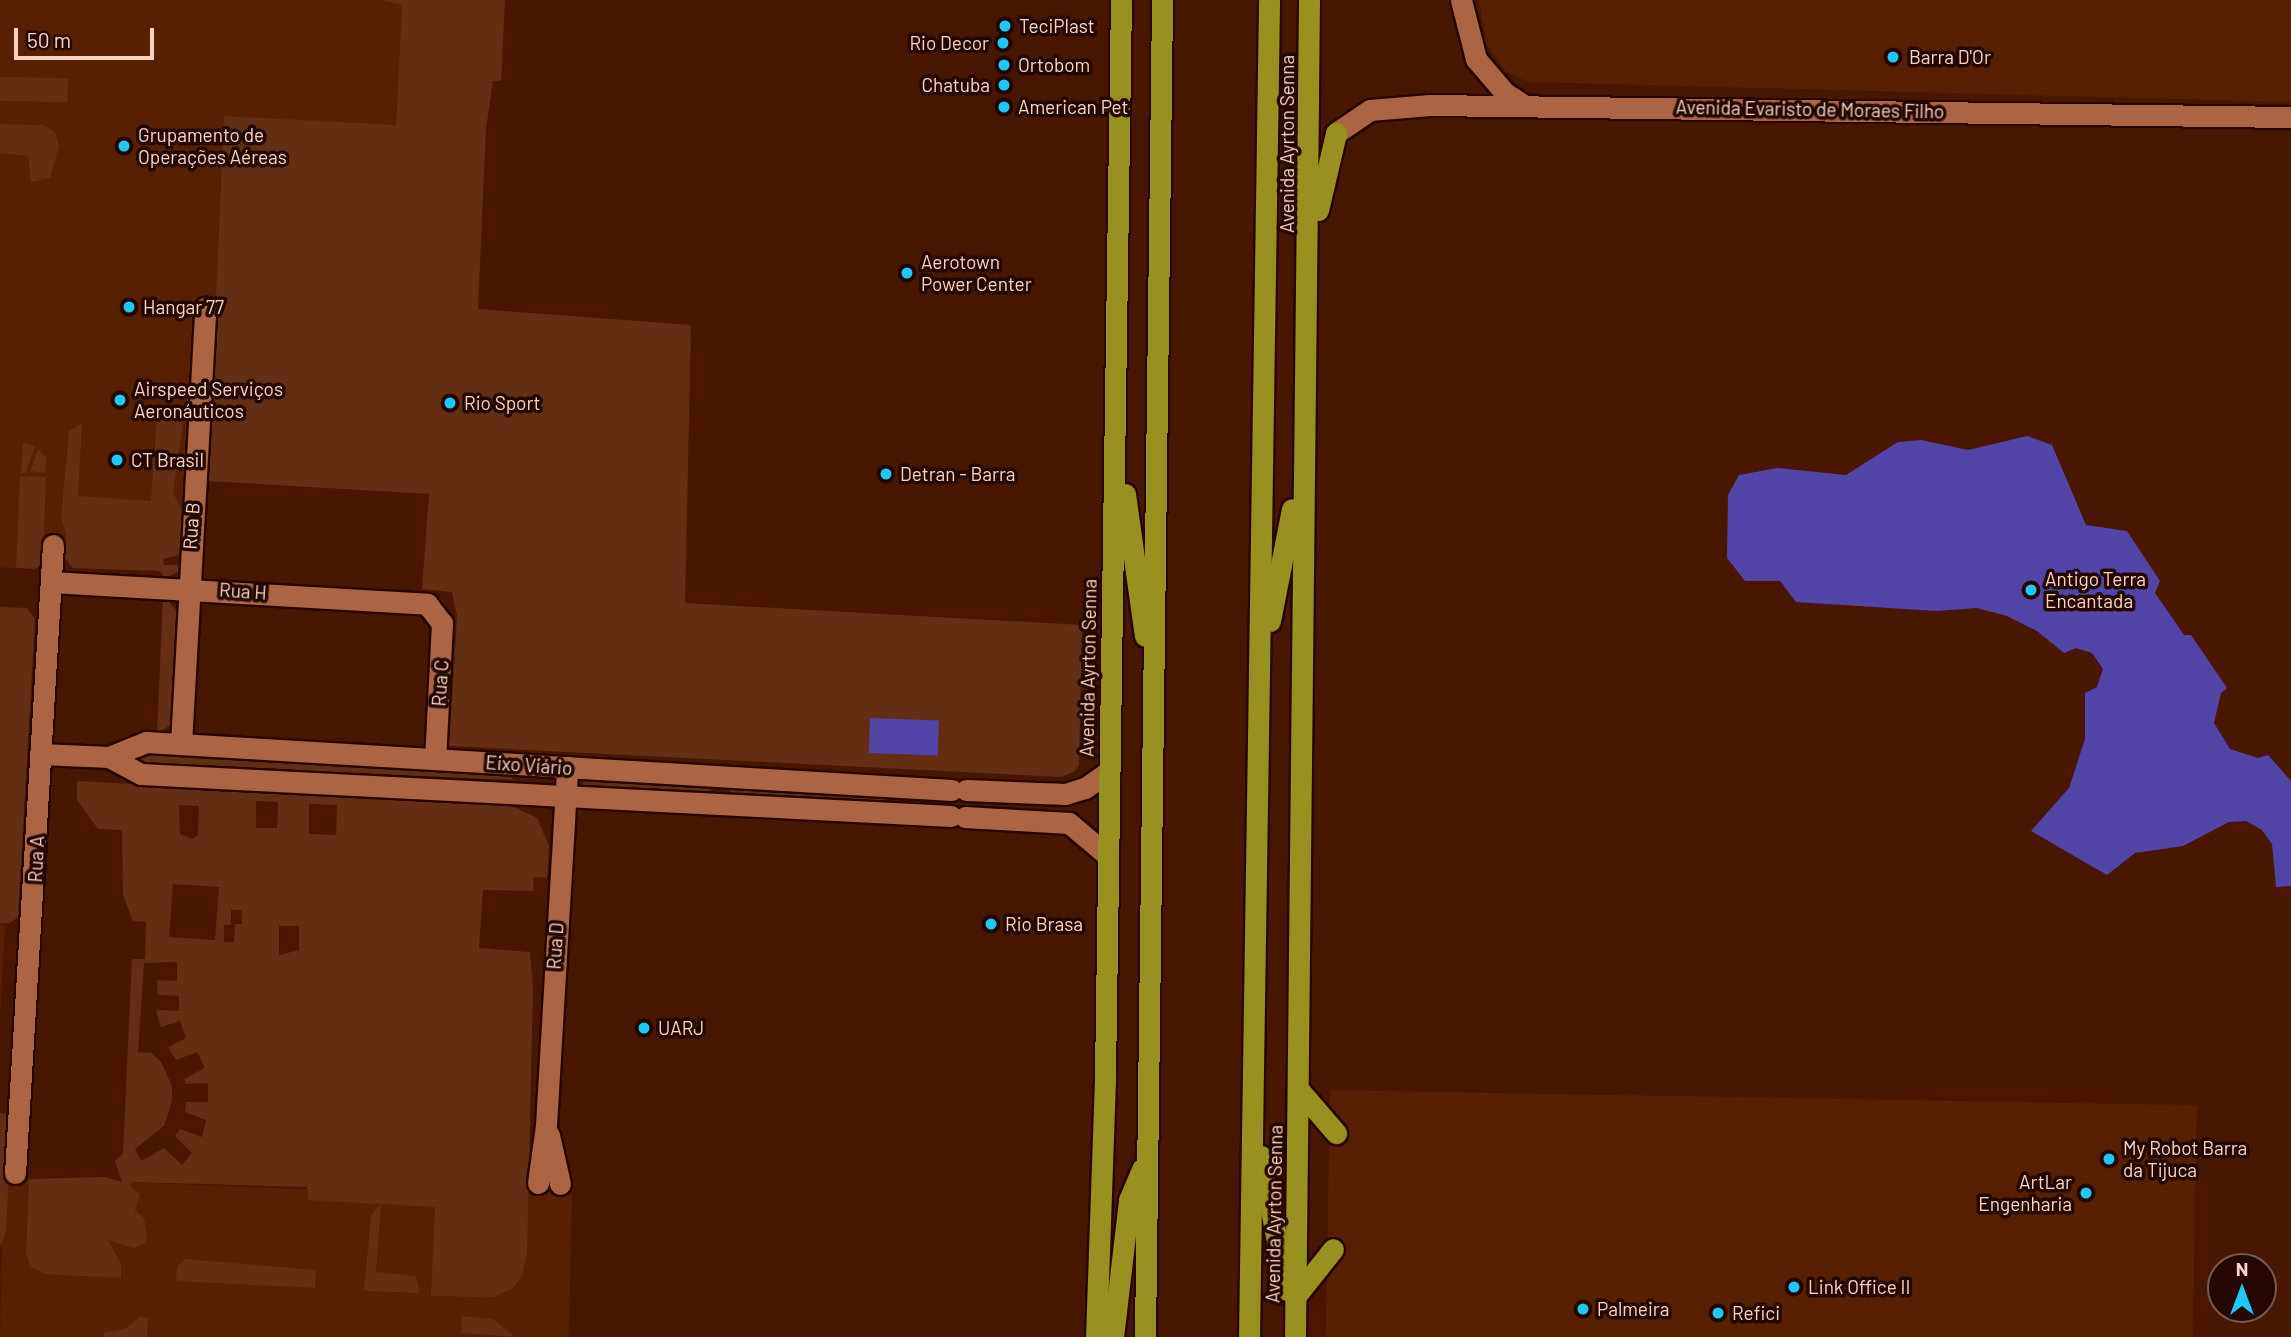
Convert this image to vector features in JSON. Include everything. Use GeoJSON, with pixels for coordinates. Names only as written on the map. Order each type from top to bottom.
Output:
{"type":"FeatureCollection","features":[{"type":"Feature","properties":{"kind":"highway","name":"Avenida Ayrton Senna"},"geometry":{"type":"LineString","coordinates":[[1096,1337],[1110,771],[1121,0]]}},
{"type":"Feature","properties":{"kind":"highway"},"geometry":{"type":"LineString","coordinates":[[1145,1337],[1162,0]]}},
{"type":"Feature","properties":{"kind":"highway","name":"Avenida Ayrton Senna"},"geometry":{"type":"LineString","coordinates":[[1249,1337],[1269,0]]}},
{"type":"Feature","properties":{"kind":"highway","name":"Avenida Ayrton Senna"},"geometry":{"type":"LineString","coordinates":[[1294,1337],[1299,1090],[1300,659],[1308,383],[1309,0]]}},
{"type":"Feature","properties":{"kind":"highway"},"geometry":{"type":"LineString","coordinates":[[1309,242],[1336,133]]}},
{"type":"Feature","properties":{"kind":"highway"},"geometry":{"type":"LineString","coordinates":[[1260,665],[1290,528],[1308,383]]}},
{"type":"Feature","properties":{"kind":"highway"},"geometry":{"type":"LineString","coordinates":[[1115,424],[1154,693]]}},
{"type":"Feature","properties":{"kind":"highway"},"geometry":{"type":"LineString","coordinates":[[1299,1090],[1336,1133]]}},
{"type":"Feature","properties":{"kind":"highway"},"geometry":{"type":"LineString","coordinates":[[1253,1111],[1294,1337]]}},
{"type":"Feature","properties":{"kind":"highway"},"geometry":{"type":"LineString","coordinates":[[1113,1337],[1129,1200],[1146,1161]]}},
{"type":"Feature","properties":{"kind":"highway"},"geometry":{"type":"LineString","coordinates":[[1295,1297],[1333,1249]]}},
{"type":"Feature","properties":{"kind":"street"},"geometry":{"type":"LineString","coordinates":[[1461,0],[1471,47],[1482,69],[1522,104]]}},
{"type":"Feature","properties":{"kind":"street","name":"Avenida Evaristo de Moraes Filho"},"geometry":{"type":"LineString","coordinates":[[1336,133],[1357,115],[1390,106],[1522,104],[2291,117]]}},
{"type":"Feature","properties":{"kind":"street","name":"Rua B"},"geometry":{"type":"LineString","coordinates":[[181,744],[187,587],[205,309]]}},
{"type":"Feature","properties":{"kind":"street","name":"Rua A"},"geometry":{"type":"LineString","coordinates":[[15,1172],[54,545]]}},
{"type":"Feature","properties":{"kind":"street","name":"Rua H"},"geometry":{"type":"LineString","coordinates":[[51,582],[187,587],[419,602],[433,608]]}},
{"type":"Feature","properties":{"kind":"street","name":"Rua C"},"geometry":{"type":"LineString","coordinates":[[433,608],[442,623],[443,639],[435,760]]}},
{"type":"Feature","properties":{"kind":"street","name":"Eixo Viário"},"geometry":{"type":"LineString","coordinates":[[41,754],[109,757],[146,742],[1053,795],[1085,788],[1110,771]]}},
{"type":"Feature","properties":{"kind":"street","name":"Eixo Viário"},"geometry":{"type":"LineString","coordinates":[[109,757],[141,774],[524,797],[1054,820],[1084,831],[1107,855]]}},
{"type":"Feature","properties":{"kind":"street"},"geometry":{"type":"LineString","coordinates":[[524,797],[526,765]]}},
{"type":"Feature","properties":{"kind":"street","name":"Rua D"},"geometry":{"type":"LineString","coordinates":[[538,1183],[546,1125],[566,767]]}},
{"type":"Feature","properties":{"kind":"street"},"geometry":{"type":"LineString","coordinates":[[1053,795],[1054,820]]}},
{"type":"Feature","properties":{"kind":"street","name":"Rua D"},"geometry":{"type":"LineString","coordinates":[[546,1125],[560,1184]]}},
{"type":"Feature","properties":{"kind":"shaded area"},"geometry":{"type":"Polygon","coordinates":[[[0,0],[379,0],[402,5],[396,125],[212,309],[194,308],[181,549],[53,545],[32,562],[16,568],[0,567],[0,0]]]}},
{"type":"Feature","properties":{"kind":"shaded area","name":"Rio Sport"},"geometry":{"type":"Polygon","coordinates":[[[379,0],[505,0],[501,81],[493,81],[486,129],[478,309],[691,325],[685,603],[1082,625],[1079,765],[1075,771],[1061,777],[449,746],[457,616],[452,592],[422,589],[429,494],[208,481],[224,116],[396,125],[402,5],[379,0]]]}},
{"type":"Feature","properties":{"kind":"shaded area","name":"Barra D'Or"},"geometry":{"type":"Polygon","coordinates":[[[1479,0],[2291,0],[2291,102],[1529,82],[1505,71],[1486,43],[1479,0]]]}},
{"type":"Feature","properties":{"kind":"shaded area"},"geometry":{"type":"Polygon","coordinates":[[[0,77],[68,78],[68,102],[0,101],[0,77]]]}},
{"type":"Feature","properties":{"kind":"shaded area"},"geometry":{"type":"Polygon","coordinates":[[[0,124],[43,125],[55,132],[59,146],[50,178],[31,182],[28,156],[0,153],[0,124]]]}},
{"type":"Feature","properties":{"kind":"shaded area"},"geometry":{"type":"Polygon","coordinates":[[[166,408],[181,410],[184,416],[173,493],[187,520],[186,553],[163,559],[164,565],[179,565],[178,572],[165,578],[160,571],[73,568],[64,557],[66,533],[61,519],[69,431],[82,424],[78,496],[151,501],[157,416],[166,408]]]}},
{"type":"Feature","properties":{"kind":"shaded area"},"geometry":{"type":"Polygon","coordinates":[[[2027,436],[2052,445],[2086,525],[2127,531],[2160,581],[2155,593],[2184,635],[2191,635],[2227,688],[2221,693],[2214,723],[2230,749],[2258,758],[2268,755],[2291,781],[2291,886],[2276,887],[2272,844],[2262,830],[2246,821],[2229,822],[2183,846],[2135,853],[2107,875],[2031,831],[2069,788],[2085,739],[2085,693],[2097,687],[2103,669],[2092,653],[2076,648],[2064,653],[2037,631],[2007,616],[1977,608],[1936,611],[1796,602],[1780,581],[1745,581],[1727,558],[1728,495],[1739,475],[1777,468],[1846,475],[1898,442],[1921,440],[1968,450],[2027,436]]]}},
{"type":"Feature","properties":{"kind":"shaded area"},"geometry":{"type":"Polygon","coordinates":[[[23,442],[35,446],[26,473],[21,473],[23,442]]]}},
{"type":"Feature","properties":{"kind":"shaded area"},"geometry":{"type":"Polygon","coordinates":[[[38,449],[47,458],[45,473],[30,471],[38,449]]]}},
{"type":"Feature","properties":{"kind":"shaded area"},"geometry":{"type":"Polygon","coordinates":[[[20,476],[46,477],[43,561],[36,569],[16,568],[20,476]]]}},
{"type":"Feature","properties":{"kind":"shaded area"},"geometry":{"type":"Polygon","coordinates":[[[163,595],[177,611],[170,725],[157,734],[163,595]]]}},
{"type":"Feature","properties":{"kind":"shaded area"},"geometry":{"type":"Polygon","coordinates":[[[0,607],[27,608],[35,619],[18,917],[10,923],[0,923],[0,607]]]}},
{"type":"Feature","properties":{"kind":"shaded area"},"geometry":{"type":"Polygon","coordinates":[[[870,718],[939,720],[938,755],[869,753],[870,718]]]}},
{"type":"Feature","properties":{"kind":"shaded area"},"geometry":{"type":"Polygon","coordinates":[[[139,754],[509,774],[513,780],[139,764],[134,760],[139,754]]]}},
{"type":"Feature","properties":{"kind":"shaded area"},"geometry":{"type":"Polygon","coordinates":[[[585,779],[709,786],[711,792],[581,788],[585,779]]]}},
{"type":"Feature","properties":{"kind":"shaded area"},"geometry":{"type":"Polygon","coordinates":[[[77,781],[508,804],[537,818],[549,846],[547,878],[533,877],[534,891],[483,890],[479,948],[530,952],[533,988],[527,1254],[522,1276],[513,1288],[494,1297],[431,1296],[435,1207],[381,1204],[376,1272],[416,1276],[420,1293],[364,1291],[371,1216],[380,1204],[308,1200],[307,1187],[132,1182],[129,1185],[140,1195],[135,1210],[144,1218],[147,1235],[146,1243],[134,1248],[108,1240],[121,1264],[121,1278],[45,1274],[31,1267],[26,1254],[29,1179],[105,1177],[122,1182],[115,1161],[123,1154],[132,959],[145,959],[146,922],[133,921],[123,895],[122,830],[98,829],[77,800],[77,781]],[[256,801],[256,828],[277,828],[278,802],[256,801]],[[309,804],[309,834],[336,835],[337,805],[309,804]],[[179,805],[180,834],[193,839],[198,835],[199,806],[179,805]],[[173,884],[169,937],[215,940],[219,887],[173,884]],[[231,910],[231,925],[224,925],[224,942],[234,942],[235,924],[242,924],[242,910],[231,910]],[[279,926],[279,955],[299,950],[299,926],[279,926]],[[177,962],[144,963],[138,1052],[152,1053],[161,1062],[172,1086],[172,1101],[164,1126],[135,1149],[141,1161],[164,1148],[182,1165],[192,1153],[175,1136],[180,1129],[202,1137],[206,1120],[185,1112],[186,1102],[208,1102],[208,1083],[186,1084],[184,1079],[205,1068],[197,1052],[176,1060],[168,1047],[186,1038],[180,1021],[161,1027],[156,1010],[179,1011],[179,996],[158,995],[157,980],[177,981],[177,962]]]}},
{"type":"Feature","properties":{"kind":"shaded area"},"geometry":{"type":"Polygon","coordinates":[[[730,787],[888,798],[886,804],[730,795],[730,787]]]}},
{"type":"Feature","properties":{"kind":"shaded area"},"geometry":{"type":"Polygon","coordinates":[[[0,924],[5,925],[0,1018],[0,924]]]}},
{"type":"Feature","properties":{"kind":"shaded area"},"geometry":{"type":"Polygon","coordinates":[[[1330,1090],[2197,1105],[2193,1337],[1326,1337],[1330,1090]]]}},
{"type":"Feature","properties":{"kind":"shaded area"},"geometry":{"type":"Polygon","coordinates":[[[0,1113],[12,1114],[6,1232],[0,1247],[0,1113]]]}},
{"type":"Feature","properties":{"kind":"shaded area"},"geometry":{"type":"Polygon","coordinates":[[[3,1177],[29,1179],[29,1188],[84,1180],[525,1199],[526,1183],[572,1184],[569,1337],[0,1337],[3,1177]]]}},
{"type":"Feature","properties":{"kind":"shaded area"},"geometry":{"type":"Polygon","coordinates":[[[185,1259],[316,1270],[315,1288],[176,1281],[177,1266],[185,1259]]]}},
{"type":"Feature","properties":{"kind":"shaded area"},"geometry":{"type":"Polygon","coordinates":[[[462,1316],[493,1319],[515,1337],[461,1333],[462,1316]]]}},
{"type":"Feature","properties":{"kind":"shaded area"},"geometry":{"type":"Polygon","coordinates":[[[140,1317],[148,1317],[147,1337],[104,1337],[104,1332],[125,1329],[140,1317]]]}},
{"type":"Feature","properties":{"kind":"place","name":"TeciPlast"},"geometry":{"type":"Point","coordinates":[1005,26]}},
{"type":"Feature","properties":{"kind":"place","name":"Rio Decor"},"geometry":{"type":"Point","coordinates":[1003,43]}},
{"type":"Feature","properties":{"kind":"place","name":"Barra D'Or"},"geometry":{"type":"Point","coordinates":[1893,57]}},
{"type":"Feature","properties":{"kind":"place","name":"Ortobom"},"geometry":{"type":"Point","coordinates":[1004,65]}},
{"type":"Feature","properties":{"kind":"place","name":"Chatuba"},"geometry":{"type":"Point","coordinates":[1004,85]}},
{"type":"Feature","properties":{"kind":"place","name":"American Pet"},"geometry":{"type":"Point","coordinates":[1004,107]}},
{"type":"Feature","properties":{"kind":"place","name":"Grupamento de Operações Aéreas"},"geometry":{"type":"Point","coordinates":[124,146]}},
{"type":"Feature","properties":{"kind":"place","name":"Aerotown Power Center"},"geometry":{"type":"Point","coordinates":[907,273]}},
{"type":"Feature","properties":{"kind":"place","name":"Hangar 77"},"geometry":{"type":"Point","coordinates":[129,307]}},
{"type":"Feature","properties":{"kind":"place","name":"Airspeed Serviços Aeronáuticos"},"geometry":{"type":"Point","coordinates":[120,400]}},
{"type":"Feature","properties":{"kind":"place","name":"Rio Sport"},"geometry":{"type":"Point","coordinates":[450,403]}},
{"type":"Feature","properties":{"kind":"place","name":"CT Brasil"},"geometry":{"type":"Point","coordinates":[117,460]}},
{"type":"Feature","properties":{"kind":"place","name":"Detran - Barra"},"geometry":{"type":"Point","coordinates":[886,474]}},
{"type":"Feature","properties":{"kind":"place","name":"Antigo Terra Encantada"},"geometry":{"type":"Point","coordinates":[2031,590]}},
{"type":"Feature","properties":{"kind":"place","name":"Rio Brasa"},"geometry":{"type":"Point","coordinates":[991,924]}},
{"type":"Feature","properties":{"kind":"place","name":"UARJ"},"geometry":{"type":"Point","coordinates":[644,1028]}},
{"type":"Feature","properties":{"kind":"place","name":"My Robot Barra da Tijuca"},"geometry":{"type":"Point","coordinates":[2109,1159]}},
{"type":"Feature","properties":{"kind":"place","name":"ArtLar Engenharia"},"geometry":{"type":"Point","coordinates":[2086,1193]}},
{"type":"Feature","properties":{"kind":"place","name":"Link Office II"},"geometry":{"type":"Point","coordinates":[1794,1287]}},
{"type":"Feature","properties":{"kind":"place","name":"Palmeira"},"geometry":{"type":"Point","coordinates":[1583,1309]}},
{"type":"Feature","properties":{"kind":"place","name":"Refici"},"geometry":{"type":"Point","coordinates":[1718,1313]}}]}
